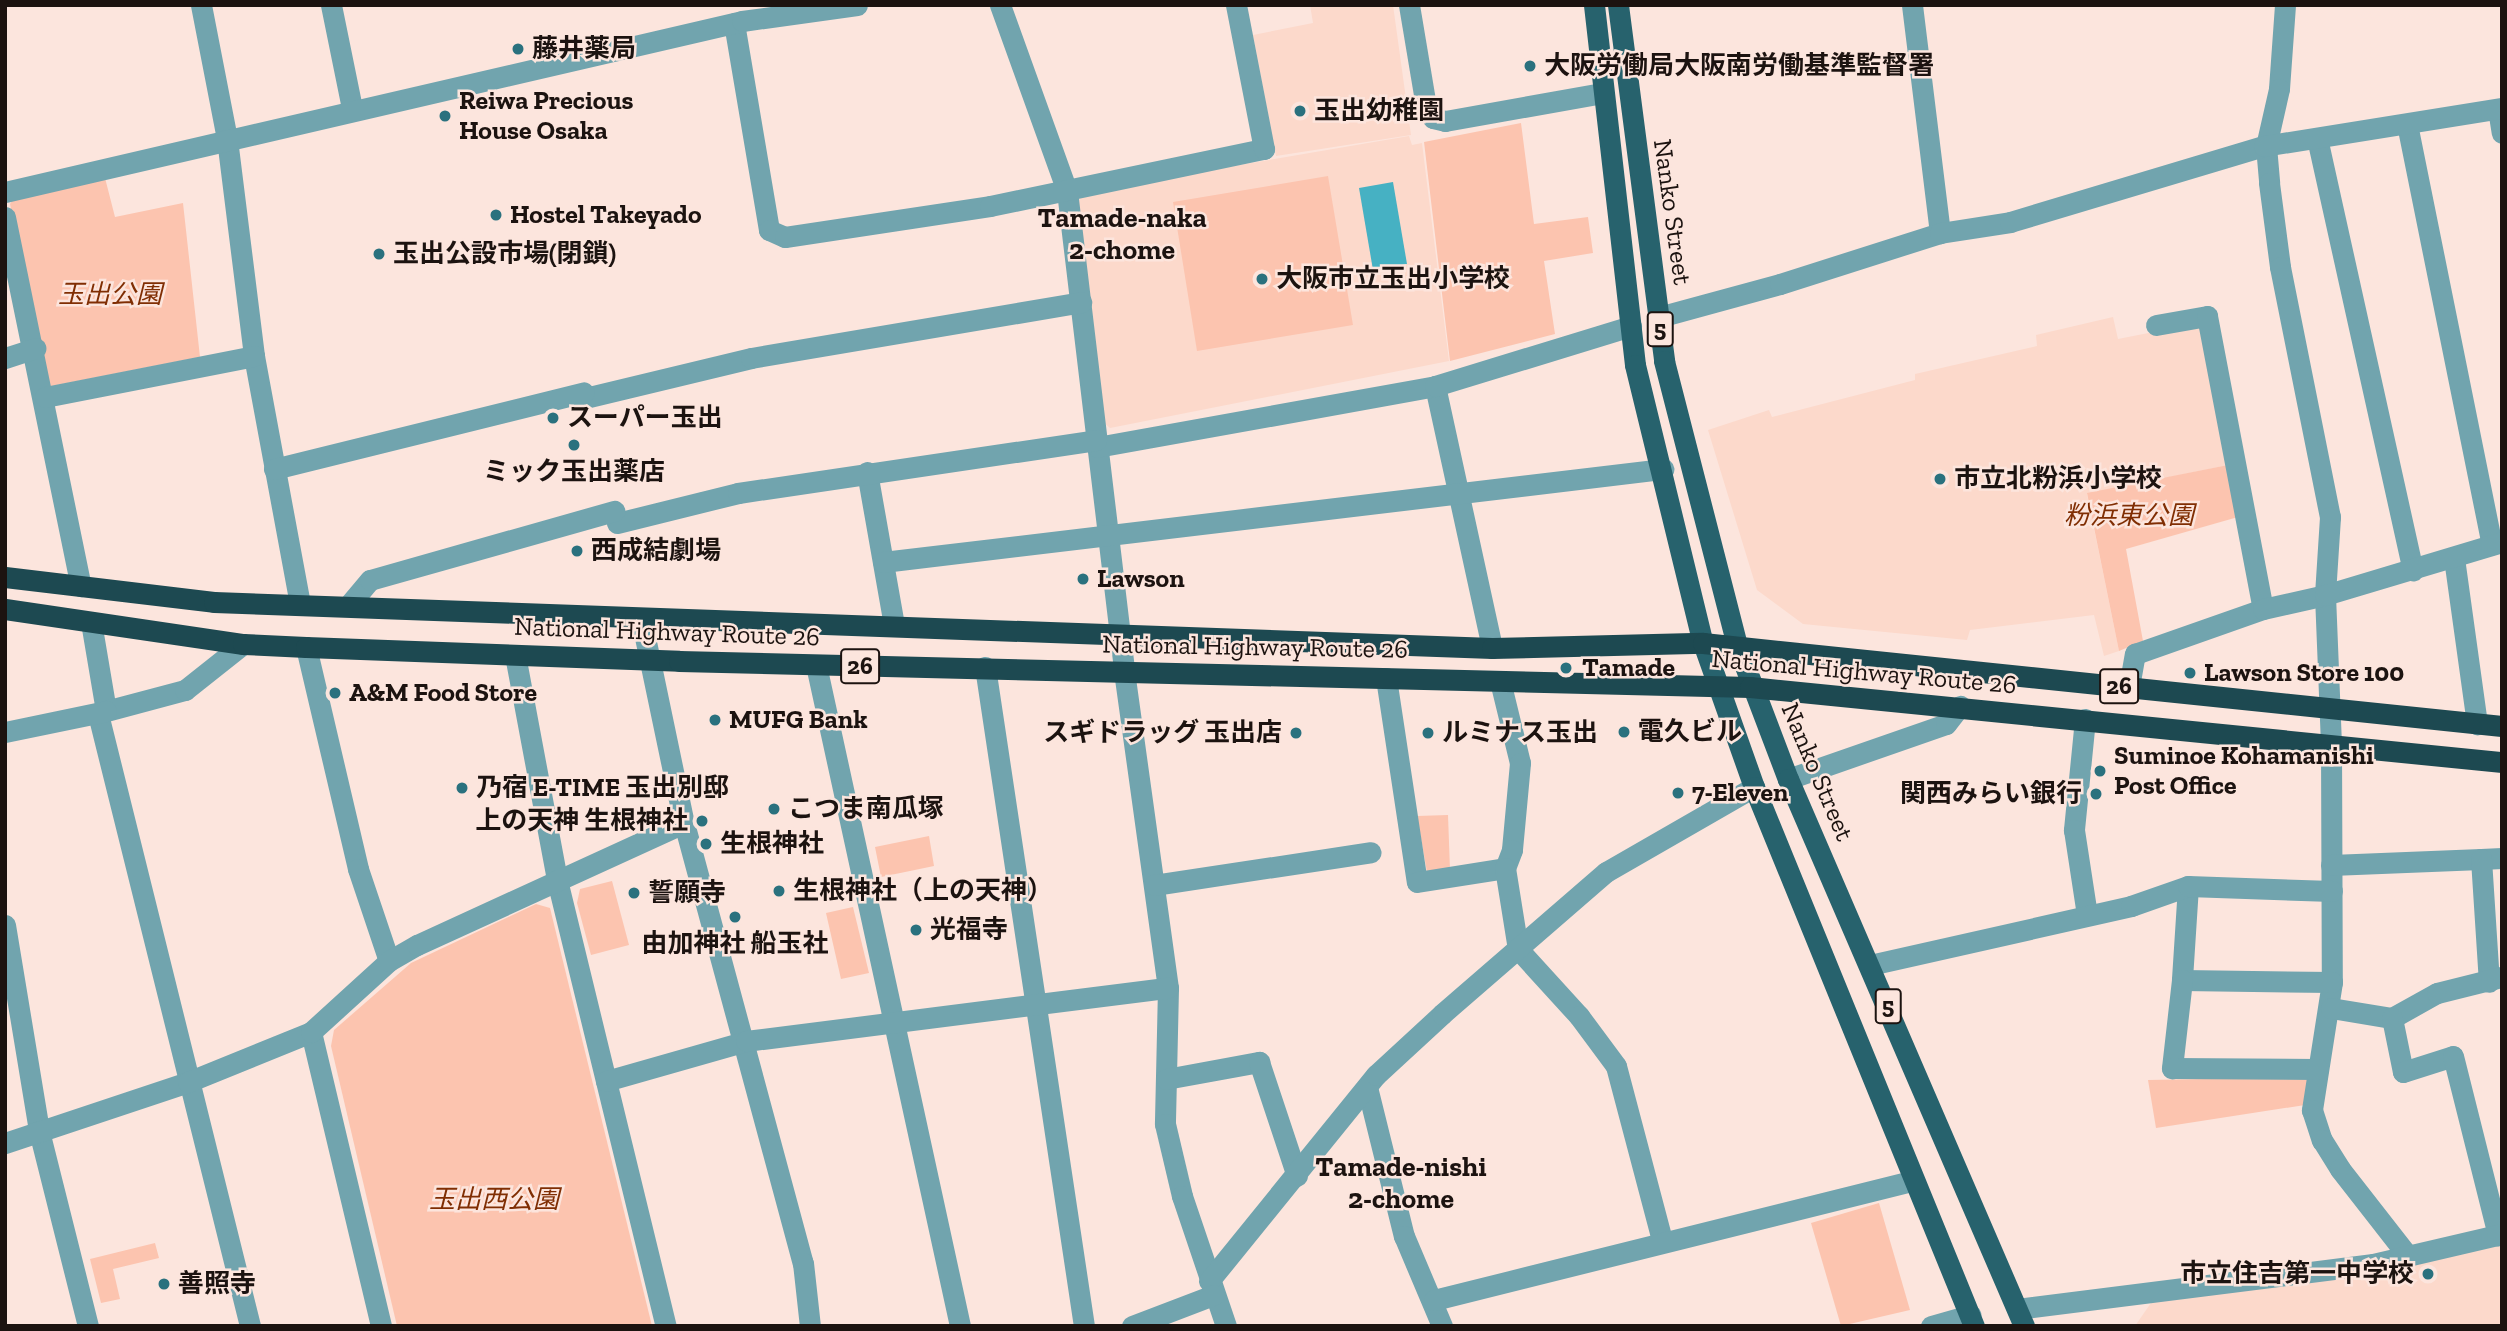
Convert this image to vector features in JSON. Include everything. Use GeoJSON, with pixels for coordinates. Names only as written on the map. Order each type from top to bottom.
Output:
{"type":"FeatureCollection","features":[{"type":"Feature","properties":{"kind":"highway","name":"National Highway Route 26"},"geometry":{"type":"LineString","coordinates":[[5,577],[214,602],[1492,648],[1703,643],[1737,645],[2502,726]]}},
{"type":"Feature","properties":{"kind":"highway","name":"National Highway Route 26"},"geometry":{"type":"LineString","coordinates":[[5,609],[243,644],[306,647],[817,665],[1750,687],[2502,762]]}},
{"type":"Feature","properties":{"kind":"main road","name":"Nanko Street"},"geometry":{"type":"LineString","coordinates":[[1594,5],[1635,365],[1663,469],[1703,643],[1754,787],[1912,1181],[1972,1321]]}},
{"type":"Feature","properties":{"kind":"main road","name":"Nanko Street"},"geometry":{"type":"LineString","coordinates":[[1618,5],[1658,317],[1673,398],[1737,645],[1750,687],[1788,779],[2021,1317]]}},
{"type":"Feature","properties":{"kind":"street"},"geometry":{"type":"LineString","coordinates":[[201,5],[227,139],[254,356],[300,604]]}},
{"type":"Feature","properties":{"kind":"street"},"geometry":{"type":"LineString","coordinates":[[331,5],[352,108]]}},
{"type":"Feature","properties":{"kind":"street"},"geometry":{"type":"LineString","coordinates":[[5,192],[352,108],[734,23],[857,5]]}},
{"type":"Feature","properties":{"kind":"street"},"geometry":{"type":"LineString","coordinates":[[1000,5],[1067,191],[1110,534],[1124,671],[1168,988],[1165,1124],[1211,1288],[1226,1326]]}},
{"type":"Feature","properties":{"kind":"street"},"geometry":{"type":"LineString","coordinates":[[734,23],[769,230],[785,237],[1067,191],[1264,149],[1236,5]]}},
{"type":"Feature","properties":{"kind":"street"},"geometry":{"type":"LineString","coordinates":[[1409,5],[1426,107],[1433,118],[1444,121],[1602,93]]}},
{"type":"Feature","properties":{"kind":"street"},"geometry":{"type":"LineString","coordinates":[[1912,5],[1940,233]]}},
{"type":"Feature","properties":{"kind":"street"},"geometry":{"type":"LineString","coordinates":[[2285,5],[2279,89],[2266,146],[2280,267],[2330,517],[2325,595],[2331,743],[2332,982],[2331,1008],[2312,1110],[2322,1140],[2408,1256]]}},
{"type":"Feature","properties":{"kind":"street"},"geometry":{"type":"LineString","coordinates":[[1658,317],[1780,284],[1940,233],[2010,222],[2266,146],[2500,108],[2502,133]]}},
{"type":"Feature","properties":{"kind":"street"},"geometry":{"type":"LineString","coordinates":[[2129,687],[2135,654],[2263,609],[2325,595],[2497,543],[2407,124]]}},
{"type":"Feature","properties":{"kind":"street"},"geometry":{"type":"LineString","coordinates":[[2316,138],[2413,570]]}},
{"type":"Feature","properties":{"kind":"street"},"geometry":{"type":"LineString","coordinates":[[5,217],[35,348],[81,586]]}},
{"type":"Feature","properties":{"kind":"street"},"geometry":{"type":"LineString","coordinates":[[274,469],[751,358],[1081,302]]}},
{"type":"Feature","properties":{"kind":"street"},"geometry":{"type":"LineString","coordinates":[[2156,325],[2207,316],[2263,609]]}},
{"type":"Feature","properties":{"kind":"street"},"geometry":{"type":"LineString","coordinates":[[348,606],[370,580],[615,517],[867,472],[1097,444],[1436,386],[1632,327]]}},
{"type":"Feature","properties":{"kind":"street"},"geometry":{"type":"LineString","coordinates":[[5,358],[35,348]]}},
{"type":"Feature","properties":{"kind":"street"},"geometry":{"type":"LineString","coordinates":[[45,397],[254,356]]}},
{"type":"Feature","properties":{"kind":"street"},"geometry":{"type":"LineString","coordinates":[[1436,386],[1492,648]]}},
{"type":"Feature","properties":{"kind":"street"},"geometry":{"type":"LineString","coordinates":[[883,562],[1663,469]]}},
{"type":"Feature","properties":{"kind":"street"},"geometry":{"type":"LineString","coordinates":[[867,472],[894,625]]}},
{"type":"Feature","properties":{"kind":"street"},"geometry":{"type":"LineString","coordinates":[[2454,558],[2477,724]]}},
{"type":"Feature","properties":{"kind":"street"},"geometry":{"type":"LineString","coordinates":[[641,618],[684,823],[746,1041],[803,1263],[810,1326]]}},
{"type":"Feature","properties":{"kind":"street"},"geometry":{"type":"LineString","coordinates":[[91,622],[102,712],[188,1082],[250,1326]]}},
{"type":"Feature","properties":{"kind":"street"},"geometry":{"type":"LineString","coordinates":[[5,732],[102,712],[185,690],[243,644]]}},
{"type":"Feature","properties":{"kind":"street"},"geometry":{"type":"LineString","coordinates":[[306,647],[358,869],[389,961]]}},
{"type":"Feature","properties":{"kind":"street"},"geometry":{"type":"LineString","coordinates":[[515,655],[557,880],[666,1326]]}},
{"type":"Feature","properties":{"kind":"street"},"geometry":{"type":"LineString","coordinates":[[817,665],[960,1326]]}},
{"type":"Feature","properties":{"kind":"street"},"geometry":{"type":"LineString","coordinates":[[985,667],[1033,1006],[1084,1326]]}},
{"type":"Feature","properties":{"kind":"street"},"geometry":{"type":"LineString","coordinates":[[1386,678],[1417,881],[1505,868]]}},
{"type":"Feature","properties":{"kind":"street"},"geometry":{"type":"LineString","coordinates":[[1500,681],[1520,763],[1512,850],[1505,868],[1518,949],[1579,1016],[1616,1066],[1662,1240]]}},
{"type":"Feature","properties":{"kind":"street"},"geometry":{"type":"LineString","coordinates":[[1788,779],[1946,724],[1960,706]]}},
{"type":"Feature","properties":{"kind":"street"},"geometry":{"type":"LineString","coordinates":[[2085,719],[2074,830],[2087,915]]}},
{"type":"Feature","properties":{"kind":"street"},"geometry":{"type":"LineString","coordinates":[[1132,1326],[1211,1288],[1367,1087],[1606,872],[1754,787]]}},
{"type":"Feature","properties":{"kind":"street"},"geometry":{"type":"LineString","coordinates":[[5,1143],[188,1082],[312,1032],[389,961],[557,880],[684,823]]}},
{"type":"Feature","properties":{"kind":"street"},"geometry":{"type":"LineString","coordinates":[[1154,885],[1371,852]]}},
{"type":"Feature","properties":{"kind":"street"},"geometry":{"type":"LineString","coordinates":[[2331,866],[2491,859],[2495,979],[2437,993],[2392,1018],[2331,1008]]}},
{"type":"Feature","properties":{"kind":"street"},"geometry":{"type":"LineString","coordinates":[[2189,886],[2172,1068],[2318,1069]]}},
{"type":"Feature","properties":{"kind":"street"},"geometry":{"type":"LineString","coordinates":[[1870,965],[2087,915],[2189,886],[2332,891]]}},
{"type":"Feature","properties":{"kind":"street"},"geometry":{"type":"LineString","coordinates":[[5,925],[39,1131],[88,1326]]}},
{"type":"Feature","properties":{"kind":"street"},"geometry":{"type":"LineString","coordinates":[[2182,980],[2332,982]]}},
{"type":"Feature","properties":{"kind":"street"},"geometry":{"type":"LineString","coordinates":[[606,1081],[746,1041],[1168,988]]}},
{"type":"Feature","properties":{"kind":"street"},"geometry":{"type":"LineString","coordinates":[[2021,1317],[2408,1256],[2500,1235],[2453,1056],[2403,1072],[2392,1018]]}},
{"type":"Feature","properties":{"kind":"street"},"geometry":{"type":"LineString","coordinates":[[312,1032],[381,1326]]}},
{"type":"Feature","properties":{"kind":"street"},"geometry":{"type":"LineString","coordinates":[[1166,1079],[1259,1062],[1297,1176]]}},
{"type":"Feature","properties":{"kind":"street"},"geometry":{"type":"LineString","coordinates":[[1367,1087],[1404,1236],[1434,1300],[1442,1326]]}},
{"type":"Feature","properties":{"kind":"street"},"geometry":{"type":"LineString","coordinates":[[1434,1300],[1662,1240],[1912,1181]]}},
{"type":"Feature","properties":{"kind":"street"},"geometry":{"type":"LineString","coordinates":[[1931,1326],[1972,1321]]}},
{"type":"Feature","properties":{"kind":"shaded area"},"geometry":{"type":"Polygon","coordinates":[[[1310,5],[1393,5],[1411,135],[1276,156],[1253,35],[1313,23],[1310,5]]]}},
{"type":"Feature","properties":{"kind":"shaded area","name":"大阪市立玉出小学校"},"geometry":{"type":"Polygon","coordinates":[[[1409,136],[1412,145],[1422,143],[1449,361],[1110,428],[1103,422],[1076,193],[1409,136]]]}},
{"type":"Feature","properties":{"kind":"shaded area","name":"市立北粉浜小学校"},"geometry":{"type":"Polygon","coordinates":[[[2113,317],[2118,339],[2199,323],[2228,465],[2087,494],[2119,651],[2104,656],[2094,615],[1970,630],[1967,640],[1803,624],[1757,590],[1708,430],[1769,410],[1772,417],[1915,380],[1915,374],[2037,346],[2036,335],[2113,317]]]}},
{"type":"Feature","properties":{"kind":"shaded area","name":"市立住吉第一中学校"},"geometry":{"type":"Polygon","coordinates":[[[2502,1242],[2502,1326],[2135,1326],[2153,1300],[2299,1285],[2502,1242]]]}},
{"type":"Feature","properties":{"kind":"green space"},"geometry":{"type":"Polygon","coordinates":[[[1521,123],[1534,224],[1588,217],[1593,253],[1544,261],[1555,334],[1450,361],[1424,142],[1521,123]]]}},
{"type":"Feature","properties":{"kind":"green space","name":"玉出公園"},"geometry":{"type":"Polygon","coordinates":[[[104,174],[115,217],[183,203],[200,357],[47,387],[10,204],[15,196],[104,174]]]}},
{"type":"Feature","properties":{"kind":"green space"},"geometry":{"type":"Polygon","coordinates":[[[1328,176],[1353,325],[1197,351],[1173,202],[1328,176]]]}},
{"type":"Feature","properties":{"kind":"green space","name":"粉浜東公園"},"geometry":{"type":"Polygon","coordinates":[[[2228,465],[2238,517],[2126,549],[2143,641],[2119,651],[2087,493],[2228,465]]]}},
{"type":"Feature","properties":{"kind":"green space"},"geometry":{"type":"Polygon","coordinates":[[[1448,815],[1450,870],[1427,872],[1417,816],[1448,815]]]}},
{"type":"Feature","properties":{"kind":"green space"},"geometry":{"type":"Polygon","coordinates":[[[929,836],[934,866],[881,877],[875,847],[929,836]]]}},
{"type":"Feature","properties":{"kind":"green space"},"geometry":{"type":"Polygon","coordinates":[[[612,881],[629,945],[591,955],[577,903],[580,889],[612,881]]]}},
{"type":"Feature","properties":{"kind":"green space","name":"玉出西公園"},"geometry":{"type":"Polygon","coordinates":[[[536,904],[550,908],[652,1326],[397,1326],[331,1046],[334,1030],[411,963],[536,904]]]}},
{"type":"Feature","properties":{"kind":"green space"},"geometry":{"type":"Polygon","coordinates":[[[853,907],[869,973],[841,979],[826,913],[853,907]]]}},
{"type":"Feature","properties":{"kind":"green space"},"geometry":{"type":"Polygon","coordinates":[[[2310,1077],[2305,1105],[2156,1128],[2148,1080],[2310,1077]]]}},
{"type":"Feature","properties":{"kind":"green space"},"geometry":{"type":"Polygon","coordinates":[[[1879,1203],[1910,1310],[1841,1326],[1811,1223],[1879,1203]]]}},
{"type":"Feature","properties":{"kind":"green space"},"geometry":{"type":"Polygon","coordinates":[[[155,1243],[159,1258],[113,1269],[120,1299],[101,1303],[90,1259],[155,1243]]]}},
{"type":"Feature","properties":{"kind":"water"},"geometry":{"type":"Polygon","coordinates":[[[1393,182],[1407,264],[1373,270],[1359,188],[1393,182]]]}},
{"type":"Feature","properties":{"kind":"place","name":"藤井薬局"},"geometry":{"type":"Point","coordinates":[518,49]}},
{"type":"Feature","properties":{"kind":"place","name":"大阪労働局大阪南労働基準監督署"},"geometry":{"type":"Point","coordinates":[1530,66]}},
{"type":"Feature","properties":{"kind":"place","name":"玉出幼稚園"},"geometry":{"type":"Point","coordinates":[1300,111]}},
{"type":"Feature","properties":{"kind":"place","name":"Reiwa Precious House Osaka"},"geometry":{"type":"Point","coordinates":[445,116]}},
{"type":"Feature","properties":{"kind":"place","name":"Hostel Takeyado"},"geometry":{"type":"Point","coordinates":[496,215]}},
{"type":"Feature","properties":{"kind":"place","name":"玉出公設市場(閉鎖)"},"geometry":{"type":"Point","coordinates":[379,254]}},
{"type":"Feature","properties":{"kind":"place","name":"大阪市立玉出小学校"},"geometry":{"type":"Point","coordinates":[1262,279]}},
{"type":"Feature","properties":{"kind":"place","name":"スーパー玉出"},"geometry":{"type":"Point","coordinates":[553,418]}},
{"type":"Feature","properties":{"kind":"place","name":"ミック玉出薬店"},"geometry":{"type":"Point","coordinates":[574,445]}},
{"type":"Feature","properties":{"kind":"place","name":"市立北粉浜小学校"},"geometry":{"type":"Point","coordinates":[1940,479]}},
{"type":"Feature","properties":{"kind":"place","name":"西成結劇場"},"geometry":{"type":"Point","coordinates":[577,551]}},
{"type":"Feature","properties":{"kind":"place","name":"Lawson"},"geometry":{"type":"Point","coordinates":[1083,579]}},
{"type":"Feature","properties":{"kind":"place","name":"Tamade"},"geometry":{"type":"Point","coordinates":[1566,668]}},
{"type":"Feature","properties":{"kind":"place","name":"Lawson Store 100"},"geometry":{"type":"Point","coordinates":[2190,673]}},
{"type":"Feature","properties":{"kind":"place","name":"A&M Food Store"},"geometry":{"type":"Point","coordinates":[335,693]}},
{"type":"Feature","properties":{"kind":"place","name":"MUFG Bank"},"geometry":{"type":"Point","coordinates":[715,720]}},
{"type":"Feature","properties":{"kind":"place","name":"電久ビル"},"geometry":{"type":"Point","coordinates":[1624,732]}},
{"type":"Feature","properties":{"kind":"place","name":"スギドラッグ 玉出店"},"geometry":{"type":"Point","coordinates":[1296,733]}},
{"type":"Feature","properties":{"kind":"place","name":"ルミナス玉出"},"geometry":{"type":"Point","coordinates":[1428,733]}},
{"type":"Feature","properties":{"kind":"place","name":"Suminoe Kohamanishi Post Office"},"geometry":{"type":"Point","coordinates":[2100,771]}},
{"type":"Feature","properties":{"kind":"place","name":"乃宿 E-TIME 玉出別邸"},"geometry":{"type":"Point","coordinates":[462,788]}},
{"type":"Feature","properties":{"kind":"place","name":"7-Eleven"},"geometry":{"type":"Point","coordinates":[1678,793]}},
{"type":"Feature","properties":{"kind":"place","name":"関西みらい銀行"},"geometry":{"type":"Point","coordinates":[2096,794]}},
{"type":"Feature","properties":{"kind":"place","name":"こつま南瓜塚"},"geometry":{"type":"Point","coordinates":[774,809]}},
{"type":"Feature","properties":{"kind":"place","name":"上の天神 生根神社"},"geometry":{"type":"Point","coordinates":[702,821]}},
{"type":"Feature","properties":{"kind":"place","name":"生根神社"},"geometry":{"type":"Point","coordinates":[706,844]}},
{"type":"Feature","properties":{"kind":"place","name":"生根神社（上の天神）"},"geometry":{"type":"Point","coordinates":[779,891]}},
{"type":"Feature","properties":{"kind":"place","name":"誓願寺"},"geometry":{"type":"Point","coordinates":[634,893]}},
{"type":"Feature","properties":{"kind":"place","name":"由加神社 船玉社"},"geometry":{"type":"Point","coordinates":[735,917]}},
{"type":"Feature","properties":{"kind":"place","name":"光福寺"},"geometry":{"type":"Point","coordinates":[916,930]}},
{"type":"Feature","properties":{"kind":"place","name":"市立住吉第一中学校"},"geometry":{"type":"Point","coordinates":[2428,1274]}},
{"type":"Feature","properties":{"kind":"place","name":"善照寺"},"geometry":{"type":"Point","coordinates":[164,1284]}},
{"type":"Feature","properties":{"kind":"district","name":"Tamade-naka 2-chome"},"geometry":{"type":"Point","coordinates":[1122,234]}},
{"type":"Feature","properties":{"kind":"district","name":"Tamade-nishi 2-chome"},"geometry":{"type":"Point","coordinates":[1401,1183]}}]}
